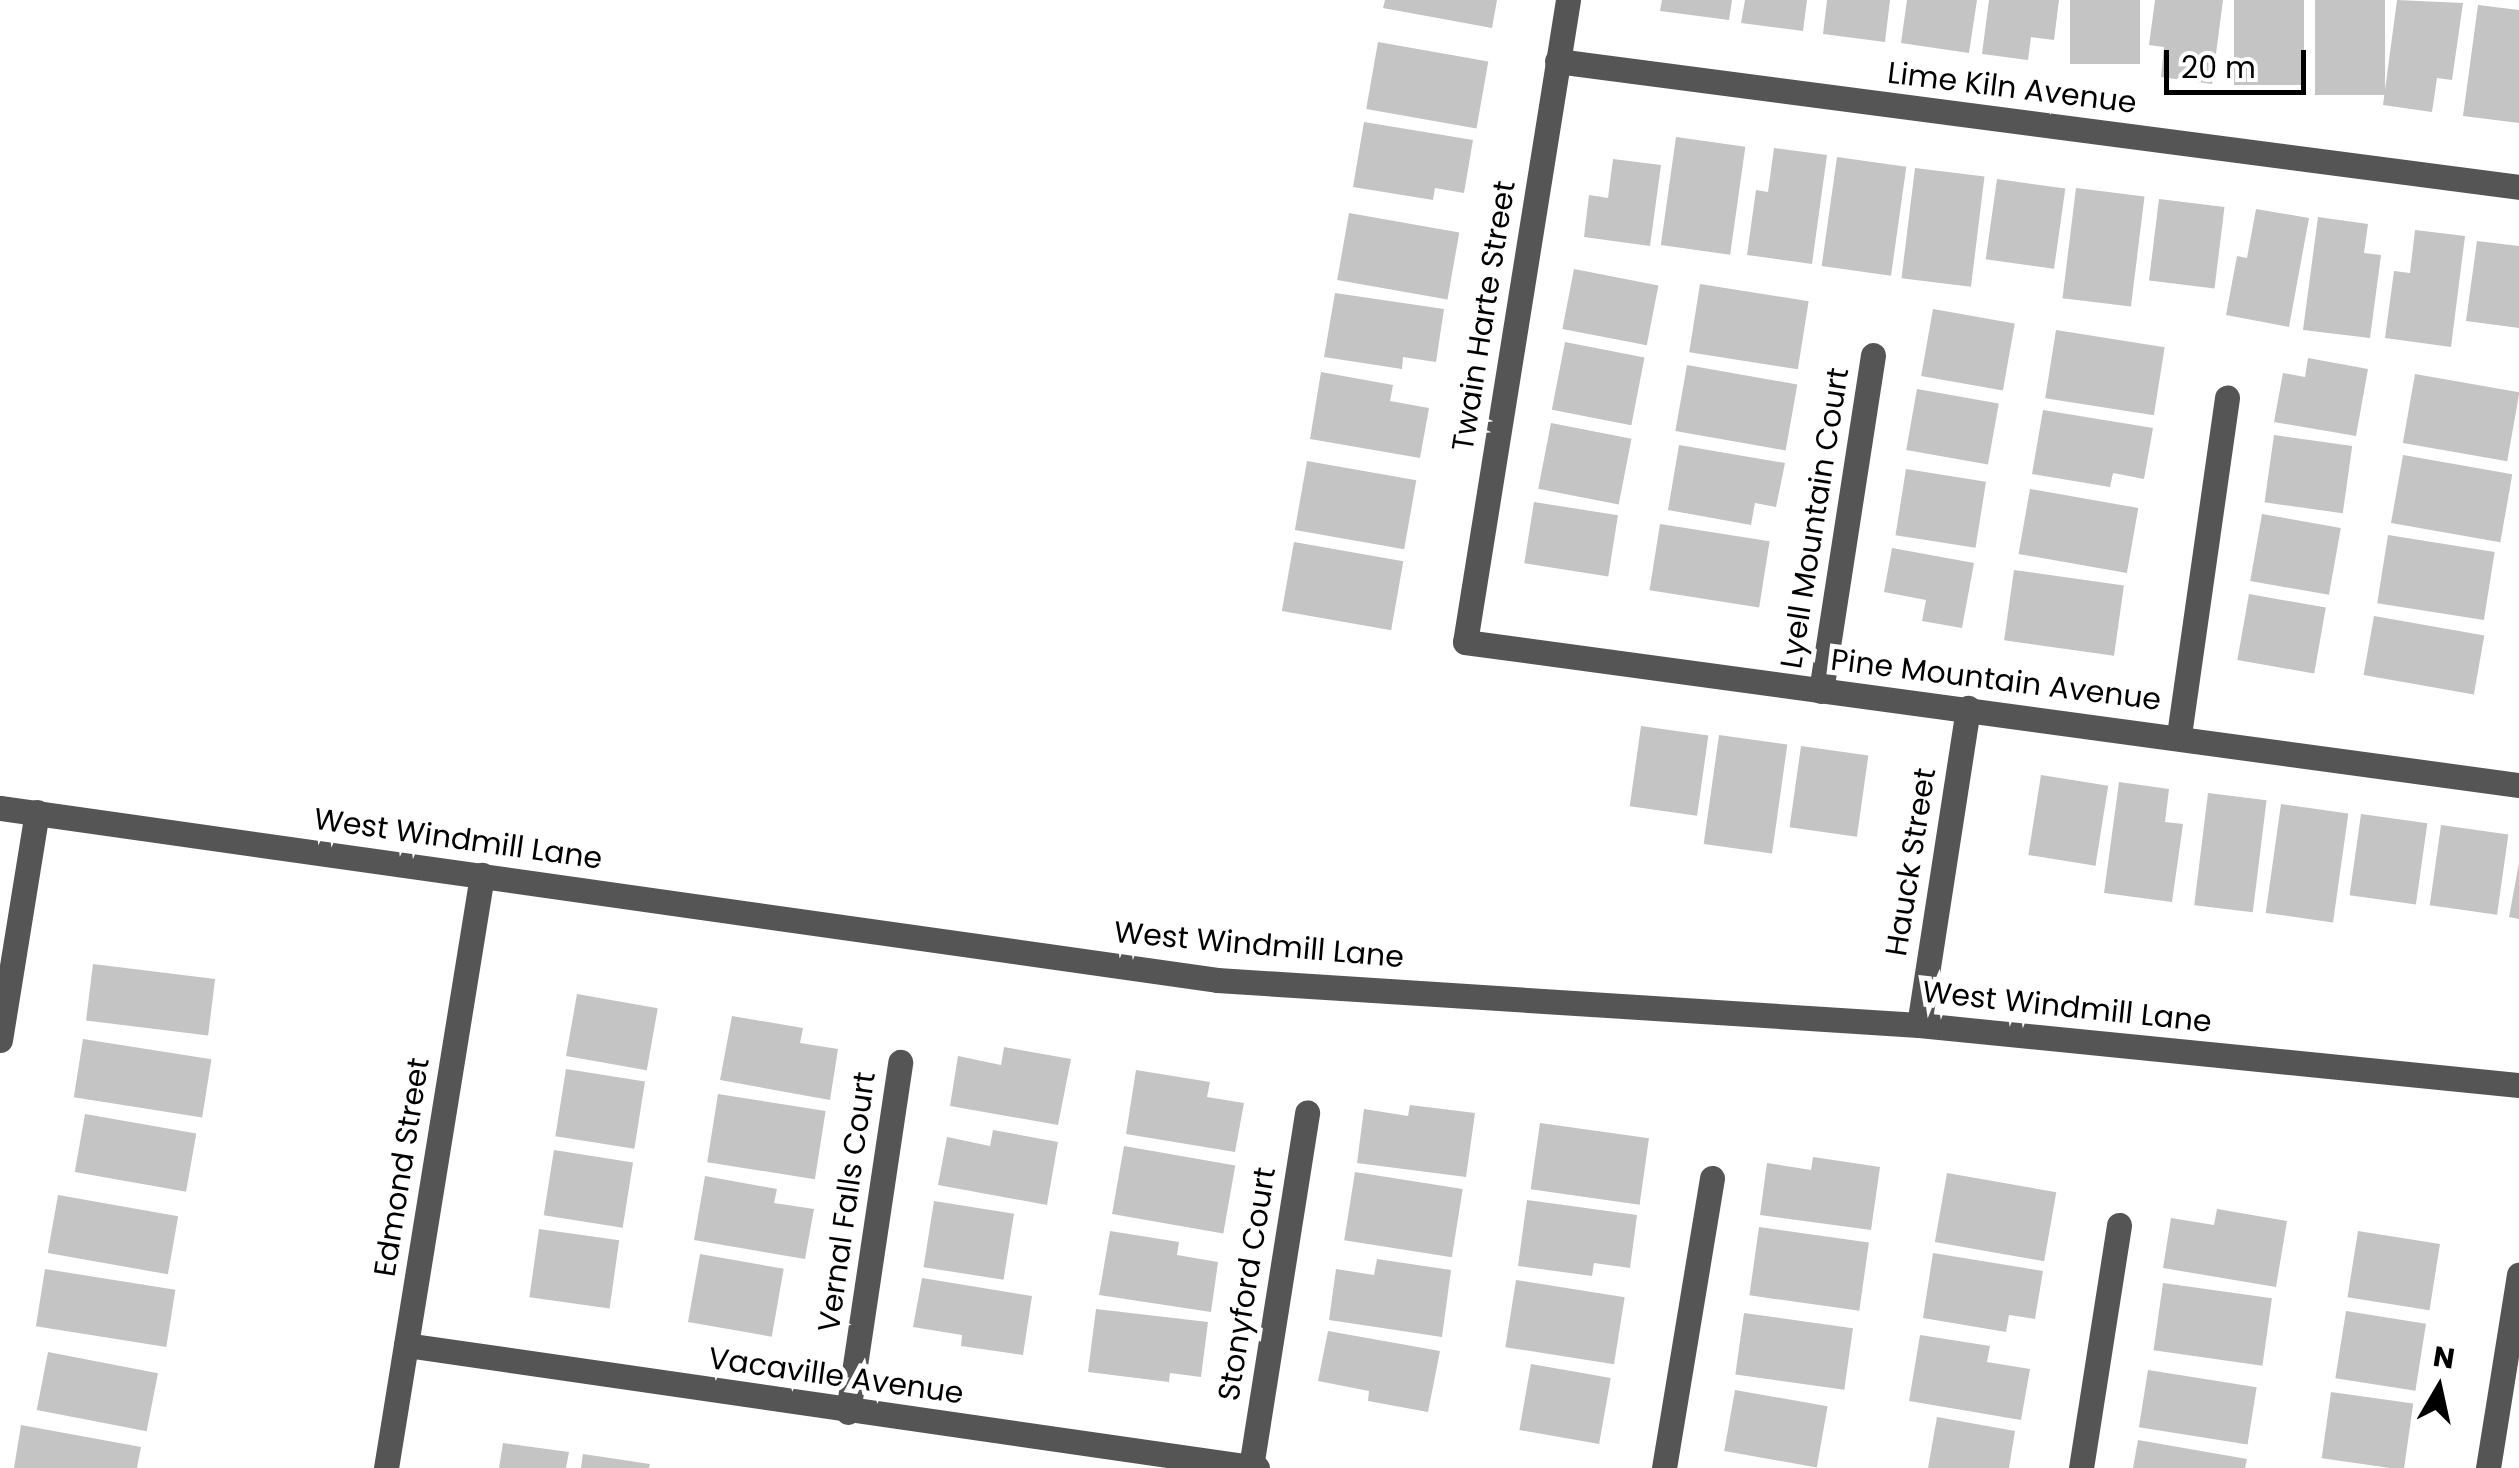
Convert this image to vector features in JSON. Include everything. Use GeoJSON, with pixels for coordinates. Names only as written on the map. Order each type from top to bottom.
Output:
{"type":"FeatureCollection","features":[{"type":"Feature","properties":{"kind":"street","name":"Twain Harte Street"},"geometry":{"type":"LineString","coordinates":[[1465,642],[1568,0]]}},
{"type":"Feature","properties":{"kind":"street","name":"Lime Kiln Avenue"},"geometry":{"type":"LineString","coordinates":[[1557,62],[2519,187]]}},
{"type":"Feature","properties":{"kind":"street","name":"Lyell Mountain Court"},"geometry":{"type":"LineString","coordinates":[[1821,691],[1873,354]]}},
{"type":"Feature","properties":{"kind":"street"},"geometry":{"type":"LineString","coordinates":[[2179,735],[2227,397]]}},
{"type":"Feature","properties":{"kind":"street","name":"Pine Mountain Avenue"},"geometry":{"type":"LineString","coordinates":[[1465,642],[2179,735],[2519,785]]}},
{"type":"Feature","properties":{"kind":"street","name":"Hauck Street"},"geometry":{"type":"LineString","coordinates":[[1919,1025],[1968,708]]}},
{"type":"Feature","properties":{"kind":"street","name":"West Windmill Lane"},"geometry":{"type":"LineString","coordinates":[[0,808],[1217,980],[1919,1025],[2519,1085]]}},
{"type":"Feature","properties":{"kind":"street"},"geometry":{"type":"LineString","coordinates":[[0,1040],[37,812]]}},
{"type":"Feature","properties":{"kind":"street","name":"Edmond Street"},"geometry":{"type":"LineString","coordinates":[[386,1468],[482,876]]}},
{"type":"Feature","properties":{"kind":"street","name":"Vernal Falls Court"},"geometry":{"type":"LineString","coordinates":[[848,1412],[900,1062]]}},
{"type":"Feature","properties":{"kind":"street","name":"Stonyford Court"},"geometry":{"type":"LineString","coordinates":[[1254,1468],[1307,1112]]}},
{"type":"Feature","properties":{"kind":"street"},"geometry":{"type":"LineString","coordinates":[[1664,1468],[1712,1178]]}},
{"type":"Feature","properties":{"kind":"street"},"geometry":{"type":"LineString","coordinates":[[2081,1468],[2119,1225]]}},
{"type":"Feature","properties":{"kind":"street"},"geometry":{"type":"LineString","coordinates":[[2488,1468],[2519,1274]]}},
{"type":"Feature","properties":{"kind":"street","name":"Vacaville Avenue"},"geometry":{"type":"LineString","coordinates":[[406,1345],[1254,1468]]}},
{"type":"Feature","properties":{"kind":"building"},"geometry":{"type":"Polygon","coordinates":[[[1385,0],[1497,0],[1492,28],[1383,8],[1385,0]]]}},
{"type":"Feature","properties":{"kind":"building"},"geometry":{"type":"Polygon","coordinates":[[[1662,0],[1732,0],[1729,20],[1660,11],[1662,0]]]}},
{"type":"Feature","properties":{"kind":"building"},"geometry":{"type":"Polygon","coordinates":[[[1745,0],[1807,0],[1803,31],[1741,23],[1745,0]]]}},
{"type":"Feature","properties":{"kind":"building"},"geometry":{"type":"Polygon","coordinates":[[[1827,0],[1890,0],[1885,42],[1823,34],[1827,0]]]}},
{"type":"Feature","properties":{"kind":"building"},"geometry":{"type":"Polygon","coordinates":[[[1907,0],[1977,0],[1969,53],[1901,43],[1907,0]]]}},
{"type":"Feature","properties":{"kind":"building"},"geometry":{"type":"Polygon","coordinates":[[[1989,0],[2059,0],[2054,40],[2031,37],[2028,60],[1982,54],[1989,0]]]}},
{"type":"Feature","properties":{"kind":"building"},"geometry":{"type":"Polygon","coordinates":[[[2070,0],[2140,0],[2140,64],[2070,64],[2070,0]]]}},
{"type":"Feature","properties":{"kind":"building"},"geometry":{"type":"Polygon","coordinates":[[[2155,0],[2223,0],[2212,84],[2161,77],[2164,47],[2149,45],[2155,0]]]}},
{"type":"Feature","properties":{"kind":"building"},"geometry":{"type":"Polygon","coordinates":[[[2234,0],[2304,0],[2304,85],[2234,85],[2234,0]]]}},
{"type":"Feature","properties":{"kind":"building"},"geometry":{"type":"Polygon","coordinates":[[[2315,0],[2385,0],[2385,95],[2315,95],[2315,0]]]}},
{"type":"Feature","properties":{"kind":"building"},"geometry":{"type":"Polygon","coordinates":[[[2397,0],[2463,3],[2452,80],[2437,78],[2432,112],[2383,105],[2397,0]]]}},
{"type":"Feature","properties":{"kind":"building"},"geometry":{"type":"Polygon","coordinates":[[[2478,5],[2519,10],[2519,123],[2463,116],[2478,5]]]}},
{"type":"Feature","properties":{"kind":"building"},"geometry":{"type":"Polygon","coordinates":[[[1378,42],[1488,61],[1476,128],[1366,109],[1378,42]]]}},
{"type":"Feature","properties":{"kind":"building"},"geometry":{"type":"Polygon","coordinates":[[[1364,122],[1473,140],[1464,193],[1435,188],[1433,200],[1353,187],[1364,122]]]}},
{"type":"Feature","properties":{"kind":"building"},"geometry":{"type":"Polygon","coordinates":[[[1676,137],[1745,147],[1730,255],[1661,245],[1676,137]]]}},
{"type":"Feature","properties":{"kind":"building"},"geometry":{"type":"Polygon","coordinates":[[[1774,148],[1827,155],[1812,264],[1747,255],[1756,190],[1768,192],[1774,148]]]}},
{"type":"Feature","properties":{"kind":"building"},"geometry":{"type":"Polygon","coordinates":[[[1837,157],[1906,167],[1891,276],[1822,266],[1837,157]]]}},
{"type":"Feature","properties":{"kind":"building"},"geometry":{"type":"Polygon","coordinates":[[[1613,159],[1661,165],[1650,246],[1584,237],[1589,195],[1608,198],[1613,159]]]}},
{"type":"Feature","properties":{"kind":"building"},"geometry":{"type":"Polygon","coordinates":[[[1915,168],[1984,177],[1971,287],[1901,278],[1915,168]]]}},
{"type":"Feature","properties":{"kind":"building"},"geometry":{"type":"Polygon","coordinates":[[[1997,179],[2065,189],[2054,269],[1986,259],[1997,179]]]}},
{"type":"Feature","properties":{"kind":"building"},"geometry":{"type":"Polygon","coordinates":[[[2076,188],[2144,196],[2131,307],[2062,298],[2076,188]]]}},
{"type":"Feature","properties":{"kind":"building"},"geometry":{"type":"Polygon","coordinates":[[[2159,199],[2225,207],[2215,288],[2149,280],[2159,199]]]}},
{"type":"Feature","properties":{"kind":"building"},"geometry":{"type":"Polygon","coordinates":[[[2256,209],[2309,218],[2289,327],[2226,315],[2237,256],[2247,258],[2256,209]]]}},
{"type":"Feature","properties":{"kind":"building"},"geometry":{"type":"Polygon","coordinates":[[[1349,213],[1459,232],[1447,299],[1337,280],[1349,213]]]}},
{"type":"Feature","properties":{"kind":"building"},"geometry":{"type":"Polygon","coordinates":[[[2318,217],[2368,224],[2364,253],[2381,255],[2370,338],[2303,330],[2318,217]]]}},
{"type":"Feature","properties":{"kind":"building"},"geometry":{"type":"Polygon","coordinates":[[[2415,230],[2465,236],[2451,347],[2385,338],[2394,271],[2410,273],[2415,230]]]}},
{"type":"Feature","properties":{"kind":"building"},"geometry":{"type":"Polygon","coordinates":[[[2477,241],[2519,246],[2519,328],[2466,321],[2477,241]]]}},
{"type":"Feature","properties":{"kind":"building"},"geometry":{"type":"Polygon","coordinates":[[[1574,269],[1658,285],[1647,345],[1562,329],[1574,269]]]}},
{"type":"Feature","properties":{"kind":"building"},"geometry":{"type":"Polygon","coordinates":[[[1700,284],[1809,301],[1798,369],[1689,352],[1700,284]]]}},
{"type":"Feature","properties":{"kind":"building"},"geometry":{"type":"Polygon","coordinates":[[[1335,293],[1444,309],[1436,362],[1403,357],[1402,369],[1324,357],[1335,293]]]}},
{"type":"Feature","properties":{"kind":"building"},"geometry":{"type":"Polygon","coordinates":[[[1933,309],[2015,323],[2003,390],[1921,376],[1933,309]]]}},
{"type":"Feature","properties":{"kind":"building"},"geometry":{"type":"Polygon","coordinates":[[[2056,330],[2165,347],[2154,415],[2045,398],[2056,330]]]}},
{"type":"Feature","properties":{"kind":"building"},"geometry":{"type":"Polygon","coordinates":[[[1565,342],[1645,357],[1631,425],[1552,410],[1565,342]]]}},
{"type":"Feature","properties":{"kind":"building"},"geometry":{"type":"Polygon","coordinates":[[[2308,358],[2368,369],[2356,436],[2274,422],[2283,373],[2305,377],[2308,358]]]}},
{"type":"Feature","properties":{"kind":"building"},"geometry":{"type":"Polygon","coordinates":[[[1687,365],[1797,384],[1786,450],[1675,431],[1687,365]]]}},
{"type":"Feature","properties":{"kind":"building"},"geometry":{"type":"Polygon","coordinates":[[[1321,372],[1393,385],[1390,401],[1429,408],[1420,458],[1310,439],[1321,372]]]}},
{"type":"Feature","properties":{"kind":"building"},"geometry":{"type":"Polygon","coordinates":[[[2415,374],[2519,392],[2507,461],[2403,443],[2415,374]]]}},
{"type":"Feature","properties":{"kind":"building"},"geometry":{"type":"Polygon","coordinates":[[[1917,389],[1999,403],[1988,464],[1906,450],[1917,389]]]}},
{"type":"Feature","properties":{"kind":"building"},"geometry":{"type":"Polygon","coordinates":[[[2043,410],[2153,428],[2144,479],[2113,473],[2110,487],[2032,474],[2043,410]]]}},
{"type":"Feature","properties":{"kind":"building"},"geometry":{"type":"Polygon","coordinates":[[[1551,423],[1631,439],[1619,504],[1538,489],[1551,423]]]}},
{"type":"Feature","properties":{"kind":"building"},"geometry":{"type":"Polygon","coordinates":[[[2274,435],[2352,446],[2343,513],[2265,502],[2274,435]]]}},
{"type":"Feature","properties":{"kind":"building"},"geometry":{"type":"Polygon","coordinates":[[[1679,445],[1785,463],[1776,507],[1755,503],[1751,525],[1668,510],[1679,445]]]}},
{"type":"Feature","properties":{"kind":"building"},"geometry":{"type":"Polygon","coordinates":[[[2403,455],[2512,474],[2500,542],[2391,523],[2403,455]]]}},
{"type":"Feature","properties":{"kind":"building"},"geometry":{"type":"Polygon","coordinates":[[[1307,461],[1416,480],[1404,549],[1295,530],[1307,461]]]}},
{"type":"Feature","properties":{"kind":"building"},"geometry":{"type":"Polygon","coordinates":[[[1906,469],[1986,482],[1976,548],[1896,535],[1906,469]]]}},
{"type":"Feature","properties":{"kind":"building"},"geometry":{"type":"Polygon","coordinates":[[[2030,489],[2138,508],[2127,573],[2019,554],[2030,489]]]}},
{"type":"Feature","properties":{"kind":"building"},"geometry":{"type":"Polygon","coordinates":[[[1534,502],[1618,515],[1608,577],[1524,563],[1534,502]]]}},
{"type":"Feature","properties":{"kind":"building"},"geometry":{"type":"Polygon","coordinates":[[[2262,514],[2341,528],[2329,595],[2250,581],[2262,514]]]}},
{"type":"Feature","properties":{"kind":"building"},"geometry":{"type":"Polygon","coordinates":[[[1660,524],[1770,541],[1759,608],[1650,590],[1660,524]]]}},
{"type":"Feature","properties":{"kind":"building"},"geometry":{"type":"Polygon","coordinates":[[[2388,535],[2495,552],[2484,620],[2377,603],[2388,535]]]}},
{"type":"Feature","properties":{"kind":"building"},"geometry":{"type":"Polygon","coordinates":[[[1294,542],[1403,561],[1391,630],[1282,611],[1294,542]]]}},
{"type":"Feature","properties":{"kind":"building"},"geometry":{"type":"Polygon","coordinates":[[[1892,548],[1974,563],[1962,628],[1922,621],[1926,600],[1884,592],[1892,548]]]}},
{"type":"Feature","properties":{"kind":"building"},"geometry":{"type":"Polygon","coordinates":[[[2014,570],[2124,585],[2114,656],[2004,640],[2014,570]]]}},
{"type":"Feature","properties":{"kind":"building"},"geometry":{"type":"Polygon","coordinates":[[[2249,594],[2326,608],[2314,674],[2237,660],[2249,594]]]}},
{"type":"Feature","properties":{"kind":"building"},"geometry":{"type":"Polygon","coordinates":[[[2374,616],[2484,635],[2474,695],[2364,675],[2374,616]]]}},
{"type":"Feature","properties":{"kind":"building"},"geometry":{"type":"Polygon","coordinates":[[[1641,726],[1708,735],[1697,816],[1630,806],[1641,726]]]}},
{"type":"Feature","properties":{"kind":"building"},"geometry":{"type":"Polygon","coordinates":[[[1719,735],[1787,745],[1772,854],[1704,844],[1719,735]]]}},
{"type":"Feature","properties":{"kind":"building"},"geometry":{"type":"Polygon","coordinates":[[[1801,746],[1868,755],[1857,837],[1790,827],[1801,746]]]}},
{"type":"Feature","properties":{"kind":"building"},"geometry":{"type":"Polygon","coordinates":[[[2041,775],[2108,786],[2095,866],[2028,855],[2041,775]]]}},
{"type":"Feature","properties":{"kind":"building"},"geometry":{"type":"Polygon","coordinates":[[[2119,782],[2169,789],[2165,822],[2183,824],[2172,902],[2104,893],[2119,782]]]}},
{"type":"Feature","properties":{"kind":"building"},"geometry":{"type":"Polygon","coordinates":[[[2208,793],[2267,800],[2253,912],[2194,905],[2208,793]]]}},
{"type":"Feature","properties":{"kind":"building"},"geometry":{"type":"Polygon","coordinates":[[[2281,804],[2348,813],[2333,922],[2266,913],[2281,804]]]}},
{"type":"Feature","properties":{"kind":"building"},"geometry":{"type":"Polygon","coordinates":[[[2361,814],[2427,823],[2416,905],[2350,895],[2361,814]]]}},
{"type":"Feature","properties":{"kind":"building"},"geometry":{"type":"Polygon","coordinates":[[[2441,825],[2508,834],[2497,915],[2430,905],[2441,825]]]}},
{"type":"Feature","properties":{"kind":"building"},"geometry":{"type":"Polygon","coordinates":[[[2519,863],[2519,919],[2509,917],[2519,863]]]}},
{"type":"Feature","properties":{"kind":"building"},"geometry":{"type":"Polygon","coordinates":[[[93,964],[215,979],[208,1036],[86,1021],[93,964]]]}},
{"type":"Feature","properties":{"kind":"building"},"geometry":{"type":"Polygon","coordinates":[[[577,994],[658,1008],[647,1070],[566,1056],[577,994]]]}},
{"type":"Feature","properties":{"kind":"building"},"geometry":{"type":"Polygon","coordinates":[[[732,1016],[803,1028],[800,1043],[838,1049],[830,1100],[720,1080],[732,1016]]]}},
{"type":"Feature","properties":{"kind":"building"},"geometry":{"type":"Polygon","coordinates":[[[83,1039],[211,1059],[202,1118],[74,1097],[83,1039]]]}},
{"type":"Feature","properties":{"kind":"building"},"geometry":{"type":"Polygon","coordinates":[[[1004,1047],[1071,1059],[1058,1125],[950,1106],[958,1056],[1001,1065],[1004,1047]]]}},
{"type":"Feature","properties":{"kind":"building"},"geometry":{"type":"Polygon","coordinates":[[[566,1069],[645,1082],[634,1149],[555,1136],[566,1069]]]}},
{"type":"Feature","properties":{"kind":"building"},"geometry":{"type":"Polygon","coordinates":[[[1136,1070],[1210,1082],[1207,1097],[1244,1103],[1235,1152],[1126,1134],[1136,1070]]]}},
{"type":"Feature","properties":{"kind":"building"},"geometry":{"type":"Polygon","coordinates":[[[718,1094],[826,1111],[815,1179],[707,1162],[718,1094]]]}},
{"type":"Feature","properties":{"kind":"building"},"geometry":{"type":"Polygon","coordinates":[[[1410,1105],[1475,1113],[1466,1177],[1357,1163],[1364,1109],[1408,1116],[1410,1105]]]}},
{"type":"Feature","properties":{"kind":"building"},"geometry":{"type":"Polygon","coordinates":[[[85,1114],[196,1134],[186,1192],[75,1172],[85,1114]]]}},
{"type":"Feature","properties":{"kind":"building"},"geometry":{"type":"Polygon","coordinates":[[[1540,1123],[1649,1138],[1640,1205],[1531,1189],[1540,1123]]]}},
{"type":"Feature","properties":{"kind":"building"},"geometry":{"type":"Polygon","coordinates":[[[993,1130],[1058,1142],[1047,1205],[938,1185],[947,1137],[990,1146],[993,1130]]]}},
{"type":"Feature","properties":{"kind":"building"},"geometry":{"type":"Polygon","coordinates":[[[1124,1146],[1235,1166],[1223,1234],[1112,1214],[1124,1146]]]}},
{"type":"Feature","properties":{"kind":"building"},"geometry":{"type":"Polygon","coordinates":[[[554,1150],[633,1163],[623,1228],[544,1215],[554,1150]]]}},
{"type":"Feature","properties":{"kind":"building"},"geometry":{"type":"Polygon","coordinates":[[[1813,1157],[1880,1167],[1871,1230],[1760,1215],[1767,1163],[1811,1170],[1813,1157]]]}},
{"type":"Feature","properties":{"kind":"building"},"geometry":{"type":"Polygon","coordinates":[[[1355,1172],[1463,1189],[1452,1257],[1344,1240],[1355,1172]]]}},
{"type":"Feature","properties":{"kind":"building"},"geometry":{"type":"Polygon","coordinates":[[[1947,1173],[2056,1192],[2044,1261],[1935,1242],[1947,1173]]]}},
{"type":"Feature","properties":{"kind":"building"},"geometry":{"type":"Polygon","coordinates":[[[705,1176],[777,1189],[774,1203],[814,1209],[805,1259],[694,1240],[705,1176]]]}},
{"type":"Feature","properties":{"kind":"building"},"geometry":{"type":"Polygon","coordinates":[[[58,1195],[178,1216],[168,1274],[48,1253],[58,1195]]]}},
{"type":"Feature","properties":{"kind":"building"},"geometry":{"type":"Polygon","coordinates":[[[1527,1200],[1637,1215],[1630,1268],[1594,1263],[1592,1276],[1518,1266],[1527,1200]]]}},
{"type":"Feature","properties":{"kind":"building"},"geometry":{"type":"Polygon","coordinates":[[[934,1201],[1014,1214],[1004,1280],[924,1267],[934,1201]]]}},
{"type":"Feature","properties":{"kind":"building"},"geometry":{"type":"Polygon","coordinates":[[[2217,1209],[2287,1221],[2276,1287],[2163,1268],[2171,1218],[2214,1225],[2217,1209]]]}},
{"type":"Feature","properties":{"kind":"building"},"geometry":{"type":"Polygon","coordinates":[[[1759,1227],[1869,1242],[1859,1311],[1749,1295],[1759,1227]]]}},
{"type":"Feature","properties":{"kind":"building"},"geometry":{"type":"Polygon","coordinates":[[[539,1229],[619,1240],[610,1309],[529,1297],[539,1229]]]}},
{"type":"Feature","properties":{"kind":"building"},"geometry":{"type":"Polygon","coordinates":[[[1110,1231],[1179,1242],[1177,1255],[1218,1262],[1211,1312],[1099,1295],[1110,1231]]]}},
{"type":"Feature","properties":{"kind":"building"},"geometry":{"type":"Polygon","coordinates":[[[2358,1231],[2440,1244],[2429,1310],[2348,1297],[2358,1231]]]}},
{"type":"Feature","properties":{"kind":"building"},"geometry":{"type":"Polygon","coordinates":[[[1933,1253],[2043,1271],[2035,1319],[2009,1315],[2006,1332],[1923,1318],[1933,1253]]]}},
{"type":"Feature","properties":{"kind":"building"},"geometry":{"type":"Polygon","coordinates":[[[700,1254],[784,1269],[772,1337],[688,1322],[700,1254]]]}},
{"type":"Feature","properties":{"kind":"building"},"geometry":{"type":"Polygon","coordinates":[[[1377,1259],[1451,1270],[1442,1337],[1329,1320],[1336,1269],[1374,1275],[1377,1259]]]}},
{"type":"Feature","properties":{"kind":"building"},"geometry":{"type":"Polygon","coordinates":[[[45,1269],[175,1290],[166,1347],[36,1326],[45,1269]]]}},
{"type":"Feature","properties":{"kind":"building"},"geometry":{"type":"Polygon","coordinates":[[[922,1278],[1032,1296],[1023,1355],[961,1346],[962,1335],[913,1327],[922,1278]]]}},
{"type":"Feature","properties":{"kind":"building"},"geometry":{"type":"Polygon","coordinates":[[[1516,1280],[1625,1297],[1614,1364],[1505,1347],[1516,1280]]]}},
{"type":"Feature","properties":{"kind":"building"},"geometry":{"type":"Polygon","coordinates":[[[2163,1283],[2272,1298],[2262,1366],[2154,1350],[2163,1283]]]}},
{"type":"Feature","properties":{"kind":"building"},"geometry":{"type":"Polygon","coordinates":[[[1096,1309],[1208,1322],[1201,1377],[1170,1373],[1169,1382],[1088,1372],[1096,1309]]]}},
{"type":"Feature","properties":{"kind":"building"},"geometry":{"type":"Polygon","coordinates":[[[2346,1311],[2426,1324],[2415,1391],[2335,1378],[2346,1311]]]}},
{"type":"Feature","properties":{"kind":"building"},"geometry":{"type":"Polygon","coordinates":[[[1744,1313],[1853,1328],[1844,1390],[1735,1374],[1744,1313]]]}},
{"type":"Feature","properties":{"kind":"building"},"geometry":{"type":"Polygon","coordinates":[[[1328,1331],[1440,1351],[1428,1412],[1368,1401],[1369,1391],[1318,1381],[1328,1331]]]}},
{"type":"Feature","properties":{"kind":"building"},"geometry":{"type":"Polygon","coordinates":[[[1920,1335],[1990,1346],[1987,1362],[2030,1369],[2021,1420],[1909,1401],[1920,1335]]]}},
{"type":"Feature","properties":{"kind":"building"},"geometry":{"type":"Polygon","coordinates":[[[48,1352],[158,1373],[147,1431],[37,1410],[48,1352]]]}},
{"type":"Feature","properties":{"kind":"building"},"geometry":{"type":"Polygon","coordinates":[[[1531,1364],[1611,1378],[1599,1444],[1519,1430],[1531,1364]]]}},
{"type":"Feature","properties":{"kind":"building"},"geometry":{"type":"Polygon","coordinates":[[[2148,1370],[2257,1387],[2248,1444],[2139,1427],[2148,1370]]]}},
{"type":"Feature","properties":{"kind":"building"},"geometry":{"type":"Polygon","coordinates":[[[1735,1390],[1828,1406],[1817,1467],[1724,1451],[1735,1390]]]}},
{"type":"Feature","properties":{"kind":"building"},"geometry":{"type":"Polygon","coordinates":[[[2331,1392],[2413,1404],[2404,1468],[2322,1458],[2331,1392]]]}},
{"type":"Feature","properties":{"kind":"building"},"geometry":{"type":"Polygon","coordinates":[[[1937,1417],[2015,1431],[2009,1468],[1928,1468],[1937,1417]]]}},
{"type":"Feature","properties":{"kind":"building"},"geometry":{"type":"Polygon","coordinates":[[[21,1425],[141,1447],[137,1468],[14,1468],[21,1425]]]}},
{"type":"Feature","properties":{"kind":"building"},"geometry":{"type":"Polygon","coordinates":[[[2138,1440],[2247,1459],[2245,1468],[2133,1468],[2138,1440]]]}},
{"type":"Feature","properties":{"kind":"building"},"geometry":{"type":"Polygon","coordinates":[[[503,1443],[569,1452],[566,1468],[499,1468],[503,1443]]]}},
{"type":"Feature","properties":{"kind":"building"},"geometry":{"type":"Polygon","coordinates":[[[583,1454],[650,1464],[649,1468],[581,1468],[583,1454]]]}}]}
